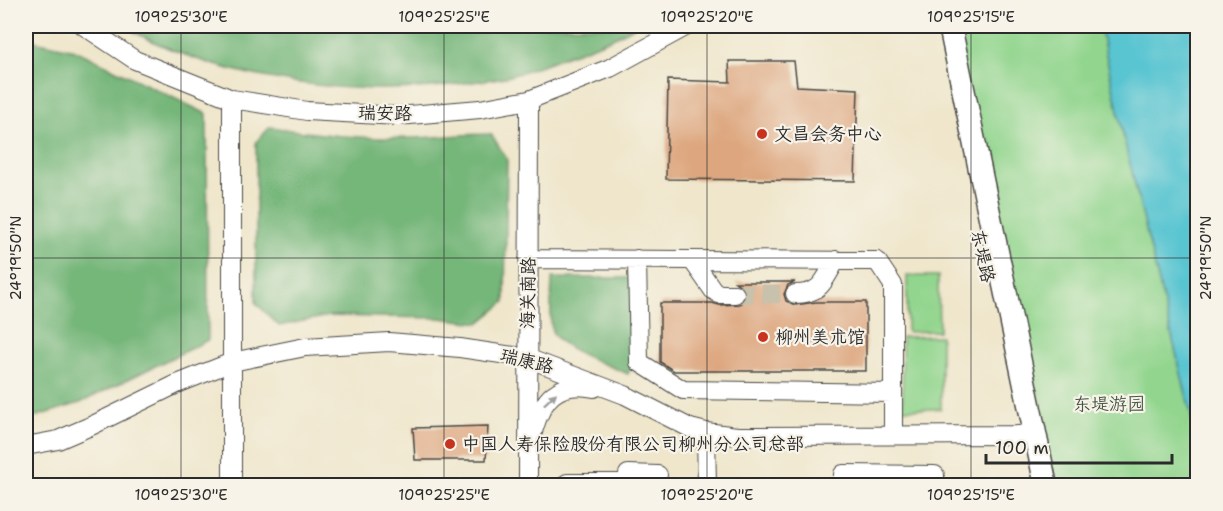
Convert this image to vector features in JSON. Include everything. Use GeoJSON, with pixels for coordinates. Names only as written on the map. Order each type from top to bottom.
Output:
{"type":"FeatureCollection","features":[{"type":"Feature","properties":{"kind":"main road","name":"东堤路"},"geometry":{"type":"LineString","coordinates":[[938,26],[1028,432],[1031,486]]}},
{"type":"Feature","properties":{"kind":"main road"},"geometry":{"type":"LineString","coordinates":[[950,26],[1028,432],[1046,486]]}},
{"type":"Feature","properties":{"kind":"street","name":"瑞安路"},"geometry":{"type":"LineString","coordinates":[[84,26],[135,60],[232,99],[308,111],[398,116],[480,109],[530,100],[610,68],[687,26]]}},
{"type":"Feature","properties":{"kind":"street"},"geometry":{"type":"LineString","coordinates":[[232,99],[232,486]]}},
{"type":"Feature","properties":{"kind":"street","name":"海关南路"},"geometry":{"type":"LineString","coordinates":[[528,486],[530,100]]}},
{"type":"Feature","properties":{"kind":"street"},"geometry":{"type":"LineString","coordinates":[[528,259],[877,261],[893,285],[893,435]]}},
{"type":"Feature","properties":{"kind":"street"},"geometry":{"type":"LineString","coordinates":[[638,259],[639,362],[683,390],[893,393]]}},
{"type":"Feature","properties":{"kind":"street"},"geometry":{"type":"LineString","coordinates":[[692,260],[713,290],[719,294],[735,294]]}},
{"type":"Feature","properties":{"kind":"street"},"geometry":{"type":"LineString","coordinates":[[795,294],[807,294],[819,288],[837,260]]}},
{"type":"Feature","properties":{"kind":"street","name":"瑞康路"},"geometry":{"type":"LineString","coordinates":[[26,446],[58,440],[177,384],[232,362],[305,347],[389,342],[460,348],[527,358],[625,395],[670,419],[706,432],[737,436],[1028,432]]}},
{"type":"Feature","properties":{"kind":"street"},"geometry":{"type":"LineString","coordinates":[[528,451],[541,409],[554,394],[571,387],[581,386],[625,395]]}},
{"type":"Feature","properties":{"kind":"street"},"geometry":{"type":"LineString","coordinates":[[706,432],[707,486]]}},
{"type":"Feature","properties":{"kind":"street"},"geometry":{"type":"LineString","coordinates":[[567,483],[628,484],[628,474],[658,475]]}},
{"type":"Feature","properties":{"kind":"street"},"geometry":{"type":"LineString","coordinates":[[843,486],[843,474],[935,475],[935,486]]}},
{"type":"Feature","properties":{"kind":"green space"},"geometry":{"type":"Polygon","coordinates":[[[124,26],[635,26],[598,44],[508,76],[429,87],[385,89],[293,82],[248,74],[162,46],[124,26]]]}},
{"type":"Feature","properties":{"kind":"green space","name":"东堤游园"},"geometry":{"type":"Polygon","coordinates":[[[950,26],[1100,26],[1124,139],[1197,439],[1197,485],[1046,485],[950,26]]]}},
{"type":"Feature","properties":{"kind":"green space"},"geometry":{"type":"Polygon","coordinates":[[[26,39],[75,50],[207,114],[208,340],[80,403],[28,419],[26,419],[26,39]]]}},
{"type":"Feature","properties":{"kind":"green space"},"geometry":{"type":"Polygon","coordinates":[[[270,127],[377,138],[491,134],[507,159],[505,302],[479,323],[439,318],[329,316],[279,326],[256,303],[256,142],[270,127]]]}},
{"type":"Feature","properties":{"kind":"green space"},"geometry":{"type":"Polygon","coordinates":[[[907,276],[938,276],[939,331],[907,332],[907,276]]]}},
{"type":"Feature","properties":{"kind":"green space"},"geometry":{"type":"Polygon","coordinates":[[[552,278],[632,278],[633,363],[628,374],[574,350],[556,337],[551,324],[552,278]]]}},
{"type":"Feature","properties":{"kind":"green space"},"geometry":{"type":"Polygon","coordinates":[[[941,336],[941,409],[903,409],[902,337],[941,336]]]}},
{"type":"Feature","properties":{"kind":"water"},"geometry":{"type":"Polygon","coordinates":[[[1100,26],[1197,26],[1197,439],[1124,139],[1100,26]]]}},
{"type":"Feature","properties":{"kind":"building","name":"文昌会务中心"},"geometry":{"type":"Polygon","coordinates":[[[729,61],[794,61],[797,86],[858,89],[855,181],[666,179],[668,80],[730,82],[729,61]]]}},
{"type":"Feature","properties":{"kind":"building","name":"柳州美术馆"},"geometry":{"type":"Polygon","coordinates":[[[735,282],[795,282],[788,285],[784,294],[786,301],[795,305],[816,302],[866,302],[866,371],[674,371],[660,362],[660,303],[740,304],[745,299],[746,293],[744,288],[735,282]]]}},
{"type":"Feature","properties":{"kind":"building","name":"中国人寿保险股份有限公司柳州分公司总部"},"geometry":{"type":"Polygon","coordinates":[[[488,426],[486,460],[415,460],[413,428],[488,426]]]}},
{"type":"Feature","properties":{"kind":"tunnel"},"geometry":{"type":"LineString","coordinates":[[735,294],[795,294]]}},
{"type":"Feature","properties":{"kind":"place","name":"文昌会务中心"},"geometry":{"type":"Point","coordinates":[762,134]}},
{"type":"Feature","properties":{"kind":"place","name":"柳州美术馆"},"geometry":{"type":"Point","coordinates":[763,337]}},
{"type":"Feature","properties":{"kind":"place","name":"中国人寿保险股份有限公司柳州分公司总部"},"geometry":{"type":"Point","coordinates":[450,444]}}]}
